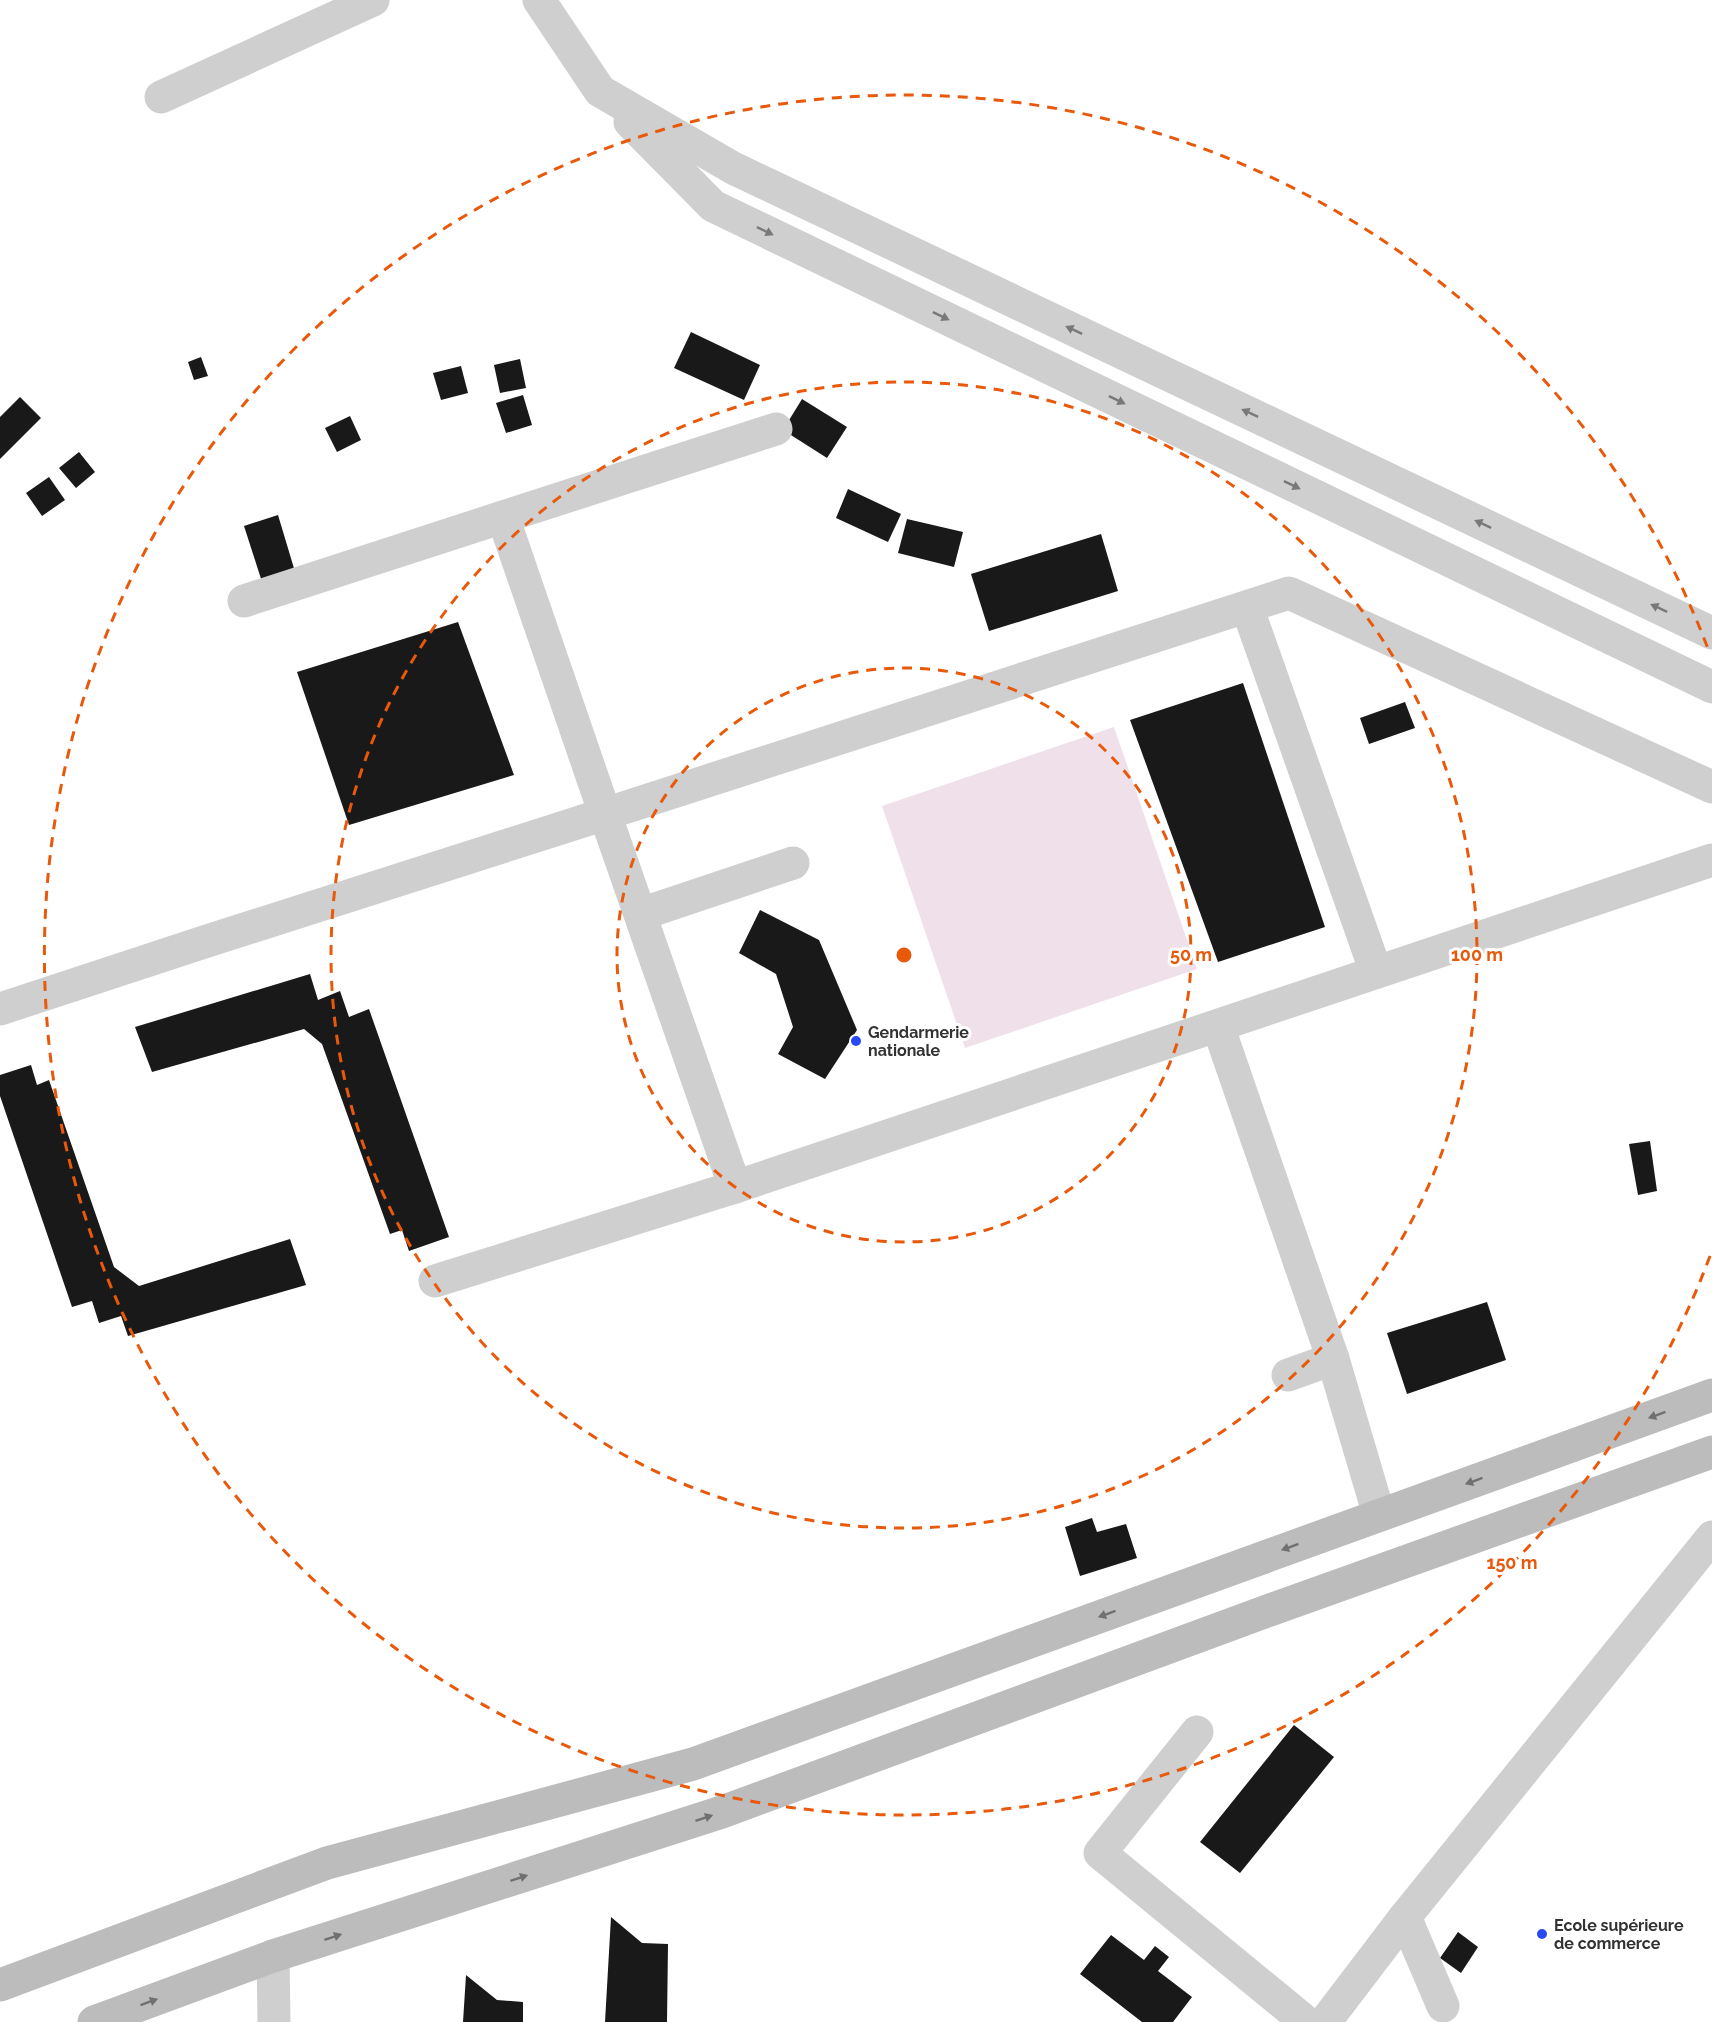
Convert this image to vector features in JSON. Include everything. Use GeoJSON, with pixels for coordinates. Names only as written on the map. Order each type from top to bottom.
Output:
{"type":"FeatureCollection","features":[{"type":"Feature","properties":{"kind":"main road"},"geometry":{"type":"LineString","coordinates":[[0,1985],[327,1863],[693,1764],[1712,1395]]}},
{"type":"Feature","properties":{"kind":"main road"},"geometry":{"type":"LineString","coordinates":[[94,2022],[273,1956],[722,1812],[1259,1614],[1712,1452]]}},
{"type":"Feature","properties":{"kind":"street"},"geometry":{"type":"LineString","coordinates":[[161,97],[373,0]]}},
{"type":"Feature","properties":{"kind":"street"},"geometry":{"type":"LineString","coordinates":[[539,0],[600,91],[713,206],[1712,687]]}},
{"type":"Feature","properties":{"kind":"street"},"geometry":{"type":"LineString","coordinates":[[600,91],[733,168],[1712,633]]}},
{"type":"Feature","properties":{"kind":"street"},"geometry":{"type":"LineString","coordinates":[[244,601],[776,429]]}},
{"type":"Feature","properties":{"kind":"street"},"geometry":{"type":"LineString","coordinates":[[503,517],[735,1187]]}},
{"type":"Feature","properties":{"kind":"street"},"geometry":{"type":"LineString","coordinates":[[0,1009],[1289,593],[1712,788]]}},
{"type":"Feature","properties":{"kind":"street"},"geometry":{"type":"LineString","coordinates":[[1248,607],[1376,972]]}},
{"type":"Feature","properties":{"kind":"street"},"geometry":{"type":"LineString","coordinates":[[435,1281],[735,1187],[1712,860]]}},
{"type":"Feature","properties":{"kind":"street"},"geometry":{"type":"LineString","coordinates":[[640,914],[793,863]]}},
{"type":"Feature","properties":{"kind":"street"},"geometry":{"type":"LineString","coordinates":[[1218,1026],[1333,1359],[1379,1515]]}},
{"type":"Feature","properties":{"kind":"street"},"geometry":{"type":"LineString","coordinates":[[1288,1375],[1333,1359]]}},
{"type":"Feature","properties":{"kind":"street"},"geometry":{"type":"LineString","coordinates":[[1324,2022],[1405,1917],[1712,1537]]}},
{"type":"Feature","properties":{"kind":"street"},"geometry":{"type":"LineString","coordinates":[[1197,1732],[1100,1853],[1306,2022]]}},
{"type":"Feature","properties":{"kind":"street"},"geometry":{"type":"LineString","coordinates":[[1405,1917],[1443,2006]]}},
{"type":"Feature","properties":{"kind":"street"},"geometry":{"type":"LineString","coordinates":[[273,1956],[274,2022]]}},
{"type":"Feature","properties":{"kind":"shaded area"},"geometry":{"type":"Polygon","coordinates":[[[1114,727],[1197,969],[965,1048],[882,806],[1114,727]]]}},
{"type":"Feature","properties":{"kind":"building"},"geometry":{"type":"Polygon","coordinates":[[[691,332],[760,365],[744,400],[674,368],[691,332]]]}},
{"type":"Feature","properties":{"kind":"building"},"geometry":{"type":"Polygon","coordinates":[[[201,357],[208,376],[194,380],[188,362],[201,357]]]}},
{"type":"Feature","properties":{"kind":"building"},"geometry":{"type":"Polygon","coordinates":[[[520,359],[526,388],[500,393],[494,365],[520,359]]]}},
{"type":"Feature","properties":{"kind":"building"},"geometry":{"type":"Polygon","coordinates":[[[461,366],[468,393],[441,400],[433,373],[461,366]]]}},
{"type":"Feature","properties":{"kind":"building"},"geometry":{"type":"Polygon","coordinates":[[[523,395],[532,425],[506,433],[496,403],[523,395]]]}},
{"type":"Feature","properties":{"kind":"building"},"geometry":{"type":"Polygon","coordinates":[[[20,397],[41,418],[0,459],[0,417],[20,397]]]}},
{"type":"Feature","properties":{"kind":"building"},"geometry":{"type":"Polygon","coordinates":[[[802,399],[847,427],[827,458],[783,430],[802,399]]]}},
{"type":"Feature","properties":{"kind":"building"},"geometry":{"type":"Polygon","coordinates":[[[350,416],[361,440],[337,452],[325,428],[350,416]]]}},
{"type":"Feature","properties":{"kind":"building"},"geometry":{"type":"Polygon","coordinates":[[[79,452],[95,472],[76,488],[59,468],[79,452]]]}},
{"type":"Feature","properties":{"kind":"building"},"geometry":{"type":"Polygon","coordinates":[[[49,477],[65,500],[42,516],[26,493],[49,477]]]}},
{"type":"Feature","properties":{"kind":"building"},"geometry":{"type":"Polygon","coordinates":[[[848,489],[901,514],[888,542],[836,518],[848,489]]]}},
{"type":"Feature","properties":{"kind":"building"},"geometry":{"type":"Polygon","coordinates":[[[278,515],[296,575],[263,585],[244,526],[278,515]]]}},
{"type":"Feature","properties":{"kind":"building"},"geometry":{"type":"Polygon","coordinates":[[[907,519],[963,532],[954,567],[898,553],[907,519]]]}},
{"type":"Feature","properties":{"kind":"building"},"geometry":{"type":"Polygon","coordinates":[[[1101,534],[1118,591],[989,631],[971,574],[1101,534]]]}},
{"type":"Feature","properties":{"kind":"building"},"geometry":{"type":"Polygon","coordinates":[[[458,622],[514,775],[349,825],[297,672],[458,622]]]}},
{"type":"Feature","properties":{"kind":"building"},"geometry":{"type":"Polygon","coordinates":[[[1243,683],[1325,927],[1218,962],[1130,720],[1243,683]]]}},
{"type":"Feature","properties":{"kind":"building"},"geometry":{"type":"Polygon","coordinates":[[[1405,702],[1415,728],[1369,744],[1360,718],[1405,702]]]}},
{"type":"Feature","properties":{"kind":"building"},"geometry":{"type":"Polygon","coordinates":[[[760,910],[819,940],[857,1030],[825,1079],[778,1054],[793,1027],[776,974],[739,953],[760,910]]]}},
{"type":"Feature","properties":{"kind":"building"},"geometry":{"type":"Polygon","coordinates":[[[310,974],[318,1000],[340,991],[349,1017],[369,1009],[449,1237],[409,1251],[402,1230],[390,1234],[322,1044],[304,1029],[152,1072],[135,1027],[310,974]]]}},
{"type":"Feature","properties":{"kind":"building"},"geometry":{"type":"Polygon","coordinates":[[[31,1065],[37,1085],[49,1080],[114,1267],[139,1286],[290,1239],[306,1285],[128,1336],[121,1316],[99,1323],[92,1301],[72,1307],[0,1096],[0,1075],[31,1065]]]}},
{"type":"Feature","properties":{"kind":"building"},"geometry":{"type":"Polygon","coordinates":[[[1650,1141],[1657,1191],[1638,1195],[1629,1144],[1650,1141]]]}},
{"type":"Feature","properties":{"kind":"building"},"geometry":{"type":"Polygon","coordinates":[[[1487,1302],[1506,1360],[1407,1394],[1387,1333],[1487,1302]]]}},
{"type":"Feature","properties":{"kind":"building"},"geometry":{"type":"Polygon","coordinates":[[[1092,1518],[1097,1532],[1126,1524],[1137,1558],[1080,1576],[1065,1527],[1092,1518]]]}},
{"type":"Feature","properties":{"kind":"building"},"geometry":{"type":"Polygon","coordinates":[[[1294,1725],[1334,1757],[1240,1873],[1200,1842],[1294,1725]]]}},
{"type":"Feature","properties":{"kind":"building"},"geometry":{"type":"Polygon","coordinates":[[[611,1917],[642,1943],[668,1944],[667,2022],[605,2022],[611,1917]]]}},
{"type":"Feature","properties":{"kind":"building"},"geometry":{"type":"Polygon","coordinates":[[[1458,1932],[1478,1947],[1461,1973],[1440,1958],[1458,1932]]]}},
{"type":"Feature","properties":{"kind":"building"},"geometry":{"type":"Polygon","coordinates":[[[1111,1935],[1144,1960],[1155,1946],[1169,1957],[1158,1971],[1192,1997],[1173,2022],[1142,2022],[1080,1974],[1111,1935]]]}},
{"type":"Feature","properties":{"kind":"building"},"geometry":{"type":"Polygon","coordinates":[[[466,1975],[497,2000],[523,2002],[523,2022],[463,2022],[466,1975]]]}},
{"type":"Feature","properties":{"kind":"place","name":"Gendarmerie nationale"},"geometry":{"type":"Point","coordinates":[856,1041]}},
{"type":"Feature","properties":{"kind":"place","name":"Ecole supérieure de commerce"},"geometry":{"type":"Point","coordinates":[1542,1934]}}]}
